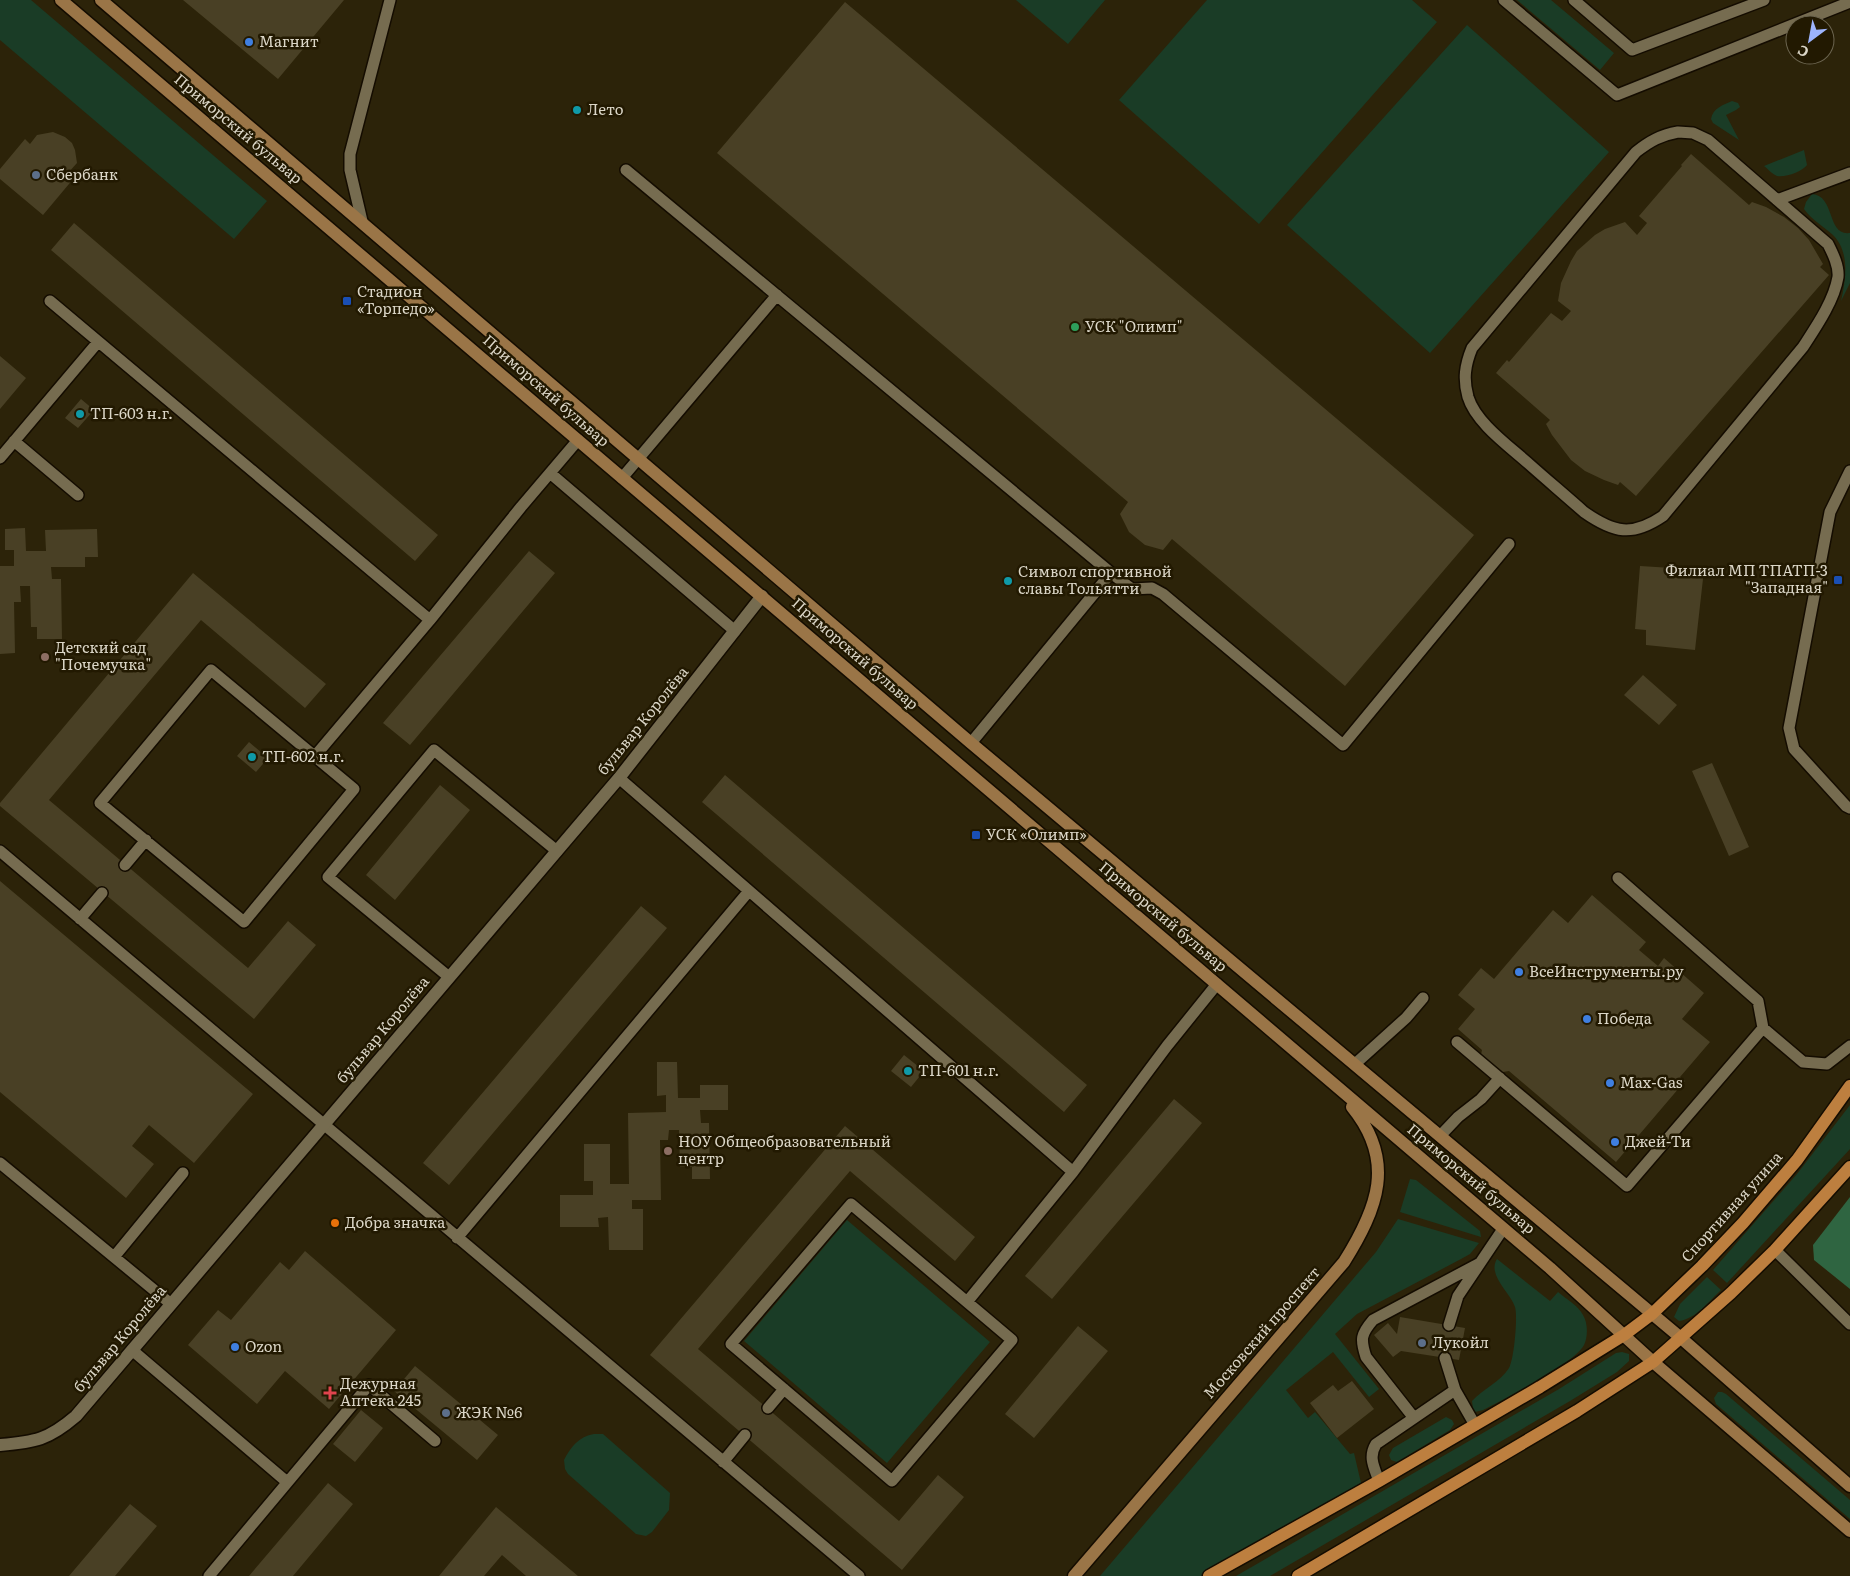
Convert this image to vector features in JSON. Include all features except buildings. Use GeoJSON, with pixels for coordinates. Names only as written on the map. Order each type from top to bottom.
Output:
{"type":"FeatureCollection","features":[{"type":"Feature","properties":{"kind":"main road","name":"Приморский бульвар"},"geometry":{"type":"LineString","coordinates":[[61,0],[1334,1083],[1550,1268],[1653,1362]]}},
{"type":"Feature","properties":{"kind":"main road"},"geometry":{"type":"LineString","coordinates":[[101,0],[971,743],[1682,1338],[1850,1486]]}},
{"type":"Feature","properties":{"kind":"main road","name":"Московский проспект"},"geometry":{"type":"LineString","coordinates":[[1074,1575],[1344,1262],[1361,1235],[1373,1205],[1379,1180],[1377,1152],[1364,1122],[1334,1083]]}},
{"type":"Feature","properties":{"kind":"main road","name":"Спортивная улица"},"geometry":{"type":"LineString","coordinates":[[1624,1335],[1652,1314],[1743,1223],[1796,1160],[1850,1086]]}},
{"type":"Feature","properties":{"kind":"main road"},"geometry":{"type":"LineString","coordinates":[[1298,1576],[1578,1411],[1653,1362],[1682,1338],[1775,1250],[1850,1167]]}},
{"type":"Feature","properties":{"kind":"main road"},"geometry":{"type":"LineString","coordinates":[[1209,1576],[1379,1481],[1624,1335]]}},
{"type":"Feature","properties":{"kind":"main road"},"geometry":{"type":"LineString","coordinates":[[1653,1362],[1850,1531]]}},
{"type":"Feature","properties":{"kind":"street","name":"бульвар Королёва"},"geometry":{"type":"LineString","coordinates":[[0,1445],[40,1439],[58,1431],[76,1416],[619,778],[762,596]]}},
{"type":"Feature","properties":{"kind":"lane"},"geometry":{"type":"LineString","coordinates":[[362,222],[350,170],[350,154],[390,0]]}},
{"type":"Feature","properties":{"kind":"lane"},"geometry":{"type":"LineString","coordinates":[[1504,0],[1617,95],[1850,2]]}},
{"type":"Feature","properties":{"kind":"lane"},"geometry":{"type":"LineString","coordinates":[[1574,0],[1632,50],[1764,0]]}},
{"type":"Feature","properties":{"kind":"lane"},"geometry":{"type":"LineString","coordinates":[[1678,132],[1693,133],[1708,140],[1777,200],[1828,244],[1836,260],[1838,277],[1830,300],[1803,347],[1663,516],[1648,526],[1631,530],[1615,529],[1598,522],[1492,432],[1475,411],[1468,398],[1464,381],[1466,365],[1472,348],[1636,152],[1650,141],[1662,135],[1678,132]]}},
{"type":"Feature","properties":{"kind":"lane"},"geometry":{"type":"LineString","coordinates":[[626,170],[1111,573],[1132,589],[1152,588],[1163,594],[1343,745],[1509,544]]}},
{"type":"Feature","properties":{"kind":"lane"},"geometry":{"type":"LineString","coordinates":[[1777,200],[1850,173]]}},
{"type":"Feature","properties":{"kind":"lane"},"geometry":{"type":"LineString","coordinates":[[622,478],[777,295]]}},
{"type":"Feature","properties":{"kind":"lane"},"geometry":{"type":"LineString","coordinates":[[50,301],[430,620]]}},
{"type":"Feature","properties":{"kind":"lane"},"geometry":{"type":"LineString","coordinates":[[0,458],[98,342]]}},
{"type":"Feature","properties":{"kind":"lane"},"geometry":{"type":"LineString","coordinates":[[315,756],[578,440]]}},
{"type":"Feature","properties":{"kind":"lane"},"geometry":{"type":"LineString","coordinates":[[14,441],[78,495]]}},
{"type":"Feature","properties":{"kind":"lane"},"geometry":{"type":"LineString","coordinates":[[1850,471],[1830,512],[1789,728],[1794,749],[1819,779],[1850,808]]}},
{"type":"Feature","properties":{"kind":"lane"},"geometry":{"type":"LineString","coordinates":[[550,473],[735,631]]}},
{"type":"Feature","properties":{"kind":"lane"},"geometry":{"type":"LineString","coordinates":[[971,743],[1111,573]]}},
{"type":"Feature","properties":{"kind":"lane"},"geometry":{"type":"LineString","coordinates":[[210,670],[315,756],[354,789],[244,922],[100,803],[210,670]]}},
{"type":"Feature","properties":{"kind":"lane"},"geometry":{"type":"LineString","coordinates":[[449,977],[328,878],[434,750],[557,851]]}},
{"type":"Feature","properties":{"kind":"lane"},"geometry":{"type":"LineString","coordinates":[[619,778],[1073,1172]]}},
{"type":"Feature","properties":{"kind":"lane"},"geometry":{"type":"LineString","coordinates":[[125,865],[146,840]]}},
{"type":"Feature","properties":{"kind":"lane"},"geometry":{"type":"LineString","coordinates":[[0,851],[859,1576]]}},
{"type":"Feature","properties":{"kind":"lane"},"geometry":{"type":"LineString","coordinates":[[1618,878],[1758,1002],[1763,1028],[1803,1062],[1827,1064],[1850,1046]]}},
{"type":"Feature","properties":{"kind":"lane"},"geometry":{"type":"LineString","coordinates":[[457,1238],[749,891]]}},
{"type":"Feature","properties":{"kind":"lane"},"geometry":{"type":"LineString","coordinates":[[80,919],[102,893]]}},
{"type":"Feature","properties":{"kind":"lane"},"geometry":{"type":"LineString","coordinates":[[967,1302],[1073,1172],[1167,1046],[1217,984]]}},
{"type":"Feature","properties":{"kind":"lane"},"geometry":{"type":"LineString","coordinates":[[1355,1064],[1406,1018],[1423,998]]}},
{"type":"Feature","properties":{"kind":"lane"},"geometry":{"type":"LineString","coordinates":[[1457,1042],[1627,1186],[1763,1028]]}},
{"type":"Feature","properties":{"kind":"lane"},"geometry":{"type":"LineString","coordinates":[[1440,1136],[1458,1117],[1481,1099],[1500,1078]]}},
{"type":"Feature","properties":{"kind":"lane"},"geometry":{"type":"LineString","coordinates":[[0,1163],[171,1304]]}},
{"type":"Feature","properties":{"kind":"lane"},"geometry":{"type":"LineString","coordinates":[[114,1257],[183,1173]]}},
{"type":"Feature","properties":{"kind":"lane"},"geometry":{"type":"LineString","coordinates":[[851,1204],[967,1302],[1012,1340],[892,1481],[731,1344],[851,1204]]}},
{"type":"Feature","properties":{"kind":"lane"},"geometry":{"type":"LineString","coordinates":[[1448,1325],[1458,1296],[1503,1228]]}},
{"type":"Feature","properties":{"kind":"lane"},"geometry":{"type":"LineString","coordinates":[[1775,1250],[1850,1324]]}},
{"type":"Feature","properties":{"kind":"lane"},"geometry":{"type":"LineString","coordinates":[[1414,1418],[1366,1357],[1362,1345],[1363,1331],[1373,1320],[1480,1263]]}},
{"type":"Feature","properties":{"kind":"lane"},"geometry":{"type":"LineString","coordinates":[[132,1350],[287,1482]]}},
{"type":"Feature","properties":{"kind":"lane"},"geometry":{"type":"LineString","coordinates":[[1445,1358],[1455,1390],[1475,1425]]}},
{"type":"Feature","properties":{"kind":"lane"},"geometry":{"type":"LineString","coordinates":[[209,1576],[369,1385],[435,1441]]}},
{"type":"Feature","properties":{"kind":"lane"},"geometry":{"type":"LineString","coordinates":[[768,1408],[784,1389]]}},
{"type":"Feature","properties":{"kind":"lane"},"geometry":{"type":"LineString","coordinates":[[1379,1481],[1372,1460],[1372,1452],[1376,1444],[1455,1390]]}},
{"type":"Feature","properties":{"kind":"lane"},"geometry":{"type":"LineString","coordinates":[[723,1462],[745,1436]]}},
{"type":"Feature","properties":{"kind":"green space"},"geometry":{"type":"Polygon","coordinates":[[[0,0],[31,0],[267,201],[234,239],[0,40],[0,0]]]}},
{"type":"Feature","properties":{"kind":"green space"},"geometry":{"type":"Polygon","coordinates":[[[1016,0],[1105,0],[1068,44],[1016,0]]]}},
{"type":"Feature","properties":{"kind":"green space"},"geometry":{"type":"Polygon","coordinates":[[[1207,0],[1412,0],[1437,22],[1259,224],[1119,100],[1207,0]]]}},
{"type":"Feature","properties":{"kind":"green space"},"geometry":{"type":"Polygon","coordinates":[[[1517,0],[1551,0],[1614,53],[1600,70],[1517,0]]]}},
{"type":"Feature","properties":{"kind":"green space"},"geometry":{"type":"Polygon","coordinates":[[[1467,25],[1609,152],[1430,353],[1287,225],[1467,25]]]}},
{"type":"Feature","properties":{"kind":"green space"},"geometry":{"type":"Polygon","coordinates":[[[1732,101],[1738,103],[1740,107],[1726,115],[1739,140],[1713,123],[1711,119],[1716,110],[1732,101]]]}},
{"type":"Feature","properties":{"kind":"green space"},"geometry":{"type":"Polygon","coordinates":[[[1804,150],[1807,165],[1794,174],[1777,176],[1764,166],[1804,150]]]}},
{"type":"Feature","properties":{"kind":"green space"},"geometry":{"type":"Polygon","coordinates":[[[1812,194],[1820,196],[1825,201],[1837,228],[1842,232],[1850,233],[1850,283],[1841,301],[1845,275],[1842,249],[1833,235],[1814,220],[1804,209],[1806,202],[1812,194]]]}},
{"type":"Feature","properties":{"kind":"green space"},"geometry":{"type":"Polygon","coordinates":[[[1850,1105],[1850,1149],[1727,1283],[1713,1270],[1797,1174],[1850,1105]]]}},
{"type":"Feature","properties":{"kind":"green space"},"geometry":{"type":"Polygon","coordinates":[[[1410,1179],[1416,1180],[1480,1231],[1481,1237],[1400,1212],[1410,1179]]]}},
{"type":"Feature","properties":{"kind":"green space"},"geometry":{"type":"Polygon","coordinates":[[[1850,1197],[1850,1289],[1814,1260],[1813,1245],[1850,1197]]]}},
{"type":"Feature","properties":{"kind":"green space"},"geometry":{"type":"Polygon","coordinates":[[[1398,1219],[1479,1243],[1470,1254],[1357,1314],[1335,1334],[1379,1389],[1369,1397],[1333,1352],[1286,1390],[1308,1418],[1315,1412],[1350,1454],[1354,1453],[1361,1483],[1203,1576],[1100,1576],[1376,1252],[1398,1219]]]}},
{"type":"Feature","properties":{"kind":"green space"},"geometry":{"type":"Polygon","coordinates":[[[847,1220],[990,1342],[887,1463],[744,1341],[847,1220]]]}},
{"type":"Feature","properties":{"kind":"green space"},"geometry":{"type":"Polygon","coordinates":[[[1497,1259],[1550,1301],[1558,1292],[1575,1305],[1585,1318],[1587,1326],[1586,1338],[1584,1345],[1578,1353],[1567,1362],[1506,1398],[1475,1412],[1472,1401],[1509,1368],[1514,1348],[1516,1312],[1512,1301],[1497,1277],[1495,1265],[1497,1259]]]}},
{"type":"Feature","properties":{"kind":"green space"},"geometry":{"type":"Polygon","coordinates":[[[1707,1277],[1721,1290],[1697,1313],[1685,1320],[1679,1321],[1674,1317],[1680,1304],[1707,1277]]]}},
{"type":"Feature","properties":{"kind":"green space"},"geometry":{"type":"Polygon","coordinates":[[[1616,1353],[1629,1354],[1629,1361],[1617,1372],[1270,1576],[1236,1576],[1559,1389],[1616,1353]]]}},
{"type":"Feature","properties":{"kind":"green space"},"geometry":{"type":"Polygon","coordinates":[[[1718,1392],[1726,1394],[1850,1500],[1850,1519],[1716,1404],[1714,1398],[1718,1392]]]}},
{"type":"Feature","properties":{"kind":"green space"},"geometry":{"type":"Polygon","coordinates":[[[1446,1417],[1452,1420],[1454,1424],[1450,1430],[1397,1462],[1391,1460],[1389,1455],[1393,1448],[1446,1417]]]}},
{"type":"Feature","properties":{"kind":"green space"},"geometry":{"type":"Polygon","coordinates":[[[603,1434],[670,1493],[669,1510],[652,1532],[646,1536],[636,1534],[568,1474],[565,1469],[564,1460],[572,1447],[584,1437],[603,1434]]]}},
{"type":"Feature","properties":{"kind":"place","name":"Магнит"},"geometry":{"type":"Point","coordinates":[249,42]}},
{"type":"Feature","properties":{"kind":"place","name":"Лето"},"geometry":{"type":"Point","coordinates":[577,110]}},
{"type":"Feature","properties":{"kind":"place","name":"Сбербанк"},"geometry":{"type":"Point","coordinates":[36,175]}},
{"type":"Feature","properties":{"kind":"place","name":"Стадион «Торпедо»"},"geometry":{"type":"Point","coordinates":[347,301]}},
{"type":"Feature","properties":{"kind":"place","name":"УСК \"Олимп\""},"geometry":{"type":"Point","coordinates":[1075,327]}},
{"type":"Feature","properties":{"kind":"place","name":"ТП-603 н.г."},"geometry":{"type":"Point","coordinates":[80,414]}},
{"type":"Feature","properties":{"kind":"place","name":"Филиал МП ТПАТП-3 \"Западная\""},"geometry":{"type":"Point","coordinates":[1838,580]}},
{"type":"Feature","properties":{"kind":"place","name":"Символ спортивной славы Тольятти"},"geometry":{"type":"Point","coordinates":[1008,581]}},
{"type":"Feature","properties":{"kind":"place","name":"Детский сад \"Почемучка\""},"geometry":{"type":"Point","coordinates":[45,657]}},
{"type":"Feature","properties":{"kind":"place","name":"ТП-602 н.г."},"geometry":{"type":"Point","coordinates":[252,757]}},
{"type":"Feature","properties":{"kind":"place","name":"УСК «Олимп»"},"geometry":{"type":"Point","coordinates":[976,835]}},
{"type":"Feature","properties":{"kind":"place","name":"ВсеИнструменты.ру"},"geometry":{"type":"Point","coordinates":[1519,972]}},
{"type":"Feature","properties":{"kind":"place","name":"Победа"},"geometry":{"type":"Point","coordinates":[1587,1019]}},
{"type":"Feature","properties":{"kind":"place","name":"ТП-601 н.г."},"geometry":{"type":"Point","coordinates":[908,1071]}},
{"type":"Feature","properties":{"kind":"place","name":"Max-Gas"},"geometry":{"type":"Point","coordinates":[1610,1083]}},
{"type":"Feature","properties":{"kind":"place","name":"Джей-Ти"},"geometry":{"type":"Point","coordinates":[1615,1142]}},
{"type":"Feature","properties":{"kind":"place","name":"НОУ Общеобразовательный центр"},"geometry":{"type":"Point","coordinates":[668,1151]}},
{"type":"Feature","properties":{"kind":"place","name":"Добра значка"},"geometry":{"type":"Point","coordinates":[335,1223]}},
{"type":"Feature","properties":{"kind":"place","name":"Лукойл"},"geometry":{"type":"Point","coordinates":[1422,1343]}},
{"type":"Feature","properties":{"kind":"place","name":"Ozon"},"geometry":{"type":"Point","coordinates":[235,1347]}},
{"type":"Feature","properties":{"kind":"place","name":"Дежурная Аптека 245"},"geometry":{"type":"Point","coordinates":[330,1393]}},
{"type":"Feature","properties":{"kind":"place","name":"ЖЭК №6"},"geometry":{"type":"Point","coordinates":[446,1413]}}]}
